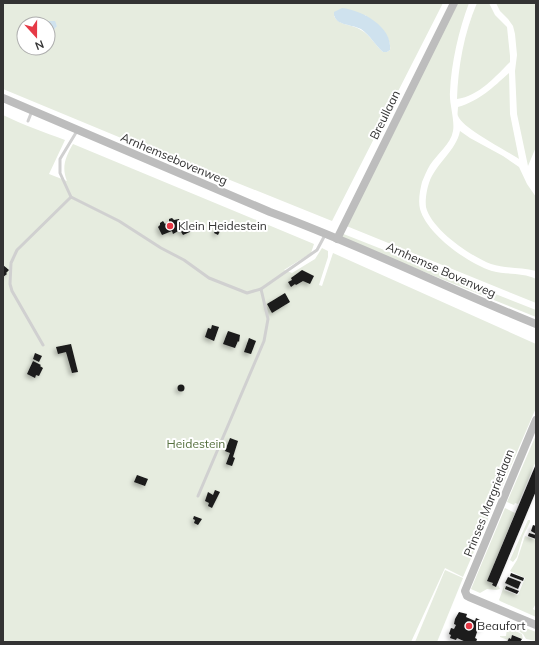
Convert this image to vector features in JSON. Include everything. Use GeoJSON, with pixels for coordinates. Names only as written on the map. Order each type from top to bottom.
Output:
{"type":"FeatureCollection","features":[{"type":"Feature","properties":{"kind":"main road","name":"Breullaan"},"geometry":{"type":"LineString","coordinates":[[337,239],[454,3]]}},
{"type":"Feature","properties":{"kind":"main road","name":"Arnhemsebovenweg"},"geometry":{"type":"LineString","coordinates":[[3,98],[337,239]]}},
{"type":"Feature","properties":{"kind":"main road","name":"Arnhemse Bovenweg"},"geometry":{"type":"LineString","coordinates":[[337,239],[536,324]]}},
{"type":"Feature","properties":{"kind":"main road","name":"Prinses Margrietlaan"},"geometry":{"type":"LineString","coordinates":[[536,420],[465,591],[469,598],[536,625]]}},
{"type":"Feature","properties":{"kind":"lane"},"geometry":{"type":"LineString","coordinates":[[28,121],[32,111]]}},
{"type":"Feature","properties":{"kind":"lane"},"geometry":{"type":"LineString","coordinates":[[77,130],[73,140],[60,159],[60,173],[71,196],[119,221],[161,248],[184,260],[209,278],[247,293],[261,290],[317,250],[326,234]]}},
{"type":"Feature","properties":{"kind":"lane"},"geometry":{"type":"LineString","coordinates":[[43,345],[12,291],[10,284],[11,263],[17,250],[71,196]]}},
{"type":"Feature","properties":{"kind":"lane"},"geometry":{"type":"LineString","coordinates":[[198,496],[264,341],[268,320],[261,290]]}},
{"type":"Feature","properties":{"kind":"green space"},"geometry":{"type":"Polygon","coordinates":[[[3,3],[443,3],[332,221],[183,161],[179,162],[3,89],[3,3]],[[365,15],[334,16],[339,22],[364,32],[383,52],[387,52],[390,50],[388,39],[386,34],[365,15]]]}},
{"type":"Feature","properties":{"kind":"green space"},"geometry":{"type":"Polygon","coordinates":[[[456,3],[469,3],[459,35],[452,70],[450,96],[453,131],[447,145],[430,165],[422,182],[419,203],[420,209],[424,219],[439,237],[471,261],[492,271],[526,275],[536,279],[536,303],[344,225],[456,3]]]}},
{"type":"Feature","properties":{"kind":"green space"},"geometry":{"type":"Polygon","coordinates":[[[477,3],[489,3],[495,15],[507,27],[510,62],[492,80],[479,90],[457,99],[462,50],[472,14],[477,3]]]}},
{"type":"Feature","properties":{"kind":"green space"},"geometry":{"type":"Polygon","coordinates":[[[496,3],[536,3],[536,147],[528,166],[517,114],[515,71],[517,55],[515,34],[513,26],[500,11],[496,3]]]}},
{"type":"Feature","properties":{"kind":"green space"},"geometry":{"type":"Polygon","coordinates":[[[509,73],[510,114],[519,159],[476,133],[458,116],[458,107],[480,97],[509,73]]]}},
{"type":"Feature","properties":{"kind":"green space","name":"Heidestein"},"geometry":{"type":"Polygon","coordinates":[[[3,115],[65,140],[49,174],[67,181],[64,166],[68,153],[73,144],[314,244],[311,253],[284,270],[292,273],[315,259],[322,248],[328,251],[328,257],[319,285],[322,286],[333,253],[536,344],[536,408],[463,577],[445,568],[411,642],[3,642],[3,115]]]}},
{"type":"Feature","properties":{"kind":"green space"},"geometry":{"type":"Polygon","coordinates":[[[460,131],[519,167],[527,184],[536,197],[536,271],[497,266],[482,260],[452,241],[435,224],[429,215],[426,207],[426,194],[429,183],[436,169],[454,145],[460,131]]]}},
{"type":"Feature","properties":{"kind":"green space"},"geometry":{"type":"Polygon","coordinates":[[[341,233],[536,310],[536,317],[340,238],[341,233]]]}},
{"type":"Feature","properties":{"kind":"green space"},"geometry":{"type":"Polygon","coordinates":[[[536,435],[536,461],[518,504],[515,503],[514,505],[507,502],[536,435]]]}},
{"type":"Feature","properties":{"kind":"green space"},"geometry":{"type":"Polygon","coordinates":[[[505,508],[515,513],[487,581],[493,583],[492,585],[497,587],[498,585],[500,589],[487,589],[480,593],[471,589],[505,508]]]}},
{"type":"Feature","properties":{"kind":"green space"},"geometry":{"type":"Polygon","coordinates":[[[528,520],[530,520],[530,522],[523,536],[517,557],[513,562],[510,560],[528,520]]]}},
{"type":"Feature","properties":{"kind":"green space"},"geometry":{"type":"Polygon","coordinates":[[[525,536],[536,540],[536,603],[533,609],[536,611],[536,617],[499,600],[504,586],[504,590],[518,595],[525,578],[510,571],[517,560],[525,536]]]}},
{"type":"Feature","properties":{"kind":"green space"},"geometry":{"type":"Polygon","coordinates":[[[445,570],[463,578],[437,642],[415,642],[445,570]]]}},
{"type":"Feature","properties":{"kind":"green space"},"geometry":{"type":"Polygon","coordinates":[[[508,620],[511,629],[522,634],[523,639],[512,635],[511,639],[509,638],[508,640],[500,637],[506,636],[508,620]]]}},
{"type":"Feature","properties":{"kind":"green space"},"geometry":{"type":"Polygon","coordinates":[[[511,622],[536,632],[536,641],[526,639],[523,634],[511,626],[511,622]]]}},
{"type":"Feature","properties":{"kind":"water"},"geometry":{"type":"Polygon","coordinates":[[[342,8],[358,12],[375,21],[387,34],[390,42],[390,50],[383,52],[361,29],[344,24],[337,20],[334,12],[342,8]]]}},
{"type":"Feature","properties":{"kind":"building","name":"Klein Heidestein"},"geometry":{"type":"Polygon","coordinates":[[[172,218],[174,220],[179,219],[181,227],[189,224],[192,231],[183,235],[180,230],[173,234],[172,231],[162,235],[158,227],[160,223],[163,221],[165,224],[172,218]]]}},
{"type":"Feature","properties":{"kind":"building"},"geometry":{"type":"Polygon","coordinates":[[[217,227],[221,229],[218,235],[214,233],[217,227]]]}},
{"type":"Feature","properties":{"kind":"building"},"geometry":{"type":"Polygon","coordinates":[[[3,265],[9,270],[3,277],[3,265]]]}},
{"type":"Feature","properties":{"kind":"building"},"geometry":{"type":"Polygon","coordinates":[[[302,270],[314,276],[310,284],[303,281],[291,287],[288,282],[302,270]]]}},
{"type":"Feature","properties":{"kind":"building"},"geometry":{"type":"Polygon","coordinates":[[[285,293],[290,302],[272,313],[267,304],[285,293]]]}},
{"type":"Feature","properties":{"kind":"building"},"geometry":{"type":"Polygon","coordinates":[[[212,325],[219,327],[214,341],[205,337],[208,328],[211,329],[212,325]]]}},
{"type":"Feature","properties":{"kind":"building"},"geometry":{"type":"Polygon","coordinates":[[[228,331],[240,335],[239,342],[238,341],[235,348],[223,344],[228,331]]]}},
{"type":"Feature","properties":{"kind":"building"},"geometry":{"type":"Polygon","coordinates":[[[249,338],[256,341],[251,354],[244,352],[249,338]]]}},
{"type":"Feature","properties":{"kind":"building"},"geometry":{"type":"Polygon","coordinates":[[[71,344],[78,372],[72,373],[66,352],[58,354],[56,347],[71,344]]]}},
{"type":"Feature","properties":{"kind":"building"},"geometry":{"type":"Polygon","coordinates":[[[35,353],[42,356],[39,362],[33,359],[35,353]]]}},
{"type":"Feature","properties":{"kind":"building"},"geometry":{"type":"Polygon","coordinates":[[[33,361],[41,365],[40,366],[43,368],[39,376],[36,375],[35,378],[27,374],[33,361]]]}},
{"type":"Feature","properties":{"kind":"building"},"geometry":{"type":"Polygon","coordinates":[[[181,384],[184,385],[184,391],[181,392],[178,391],[177,388],[178,385],[181,384]]]}},
{"type":"Feature","properties":{"kind":"building"},"geometry":{"type":"Polygon","coordinates":[[[230,438],[238,441],[232,466],[226,464],[230,453],[225,451],[230,438]]]}},
{"type":"Feature","properties":{"kind":"building"},"geometry":{"type":"Polygon","coordinates":[[[536,464],[536,491],[496,587],[492,585],[493,583],[487,581],[536,464]]]}},
{"type":"Feature","properties":{"kind":"building"},"geometry":{"type":"Polygon","coordinates":[[[137,475],[148,479],[145,486],[134,482],[137,475]]]}},
{"type":"Feature","properties":{"kind":"building"},"geometry":{"type":"Polygon","coordinates":[[[215,490],[220,492],[212,508],[208,506],[209,503],[205,501],[208,492],[213,495],[215,490]]]}},
{"type":"Feature","properties":{"kind":"building"},"geometry":{"type":"Polygon","coordinates":[[[194,516],[202,519],[198,525],[194,523],[194,516]]]}},
{"type":"Feature","properties":{"kind":"building"},"geometry":{"type":"Polygon","coordinates":[[[533,525],[536,526],[536,534],[531,531],[533,525]]]}},
{"type":"Feature","properties":{"kind":"building"},"geometry":{"type":"Polygon","coordinates":[[[529,533],[536,535],[536,539],[528,536],[529,533]]]}},
{"type":"Feature","properties":{"kind":"building"},"geometry":{"type":"Polygon","coordinates":[[[511,573],[524,578],[523,581],[510,576],[511,573]]]}},
{"type":"Feature","properties":{"kind":"building"},"geometry":{"type":"Polygon","coordinates":[[[508,577],[521,582],[518,589],[505,583],[508,577]]]}},
{"type":"Feature","properties":{"kind":"building"},"geometry":{"type":"Polygon","coordinates":[[[506,586],[519,591],[517,594],[505,589],[506,586]]]}},
{"type":"Feature","properties":{"kind":"building","name":"Beaufort"},"geometry":{"type":"Polygon","coordinates":[[[459,612],[467,614],[466,617],[475,621],[476,618],[484,624],[481,630],[478,629],[475,638],[477,639],[476,642],[466,642],[457,638],[456,640],[450,638],[451,635],[449,634],[451,628],[454,629],[456,625],[454,624],[455,619],[459,612]]]}},
{"type":"Feature","properties":{"kind":"building"},"geometry":{"type":"Polygon","coordinates":[[[512,635],[522,639],[520,642],[507,642],[509,638],[511,639],[512,635]]]}},
{"type":"Feature","properties":{"kind":"place","name":"Klein Heidestein"},"geometry":{"type":"Point","coordinates":[170,226]}},
{"type":"Feature","properties":{"kind":"place","name":"Beaufort"},"geometry":{"type":"Point","coordinates":[469,626]}}]}
